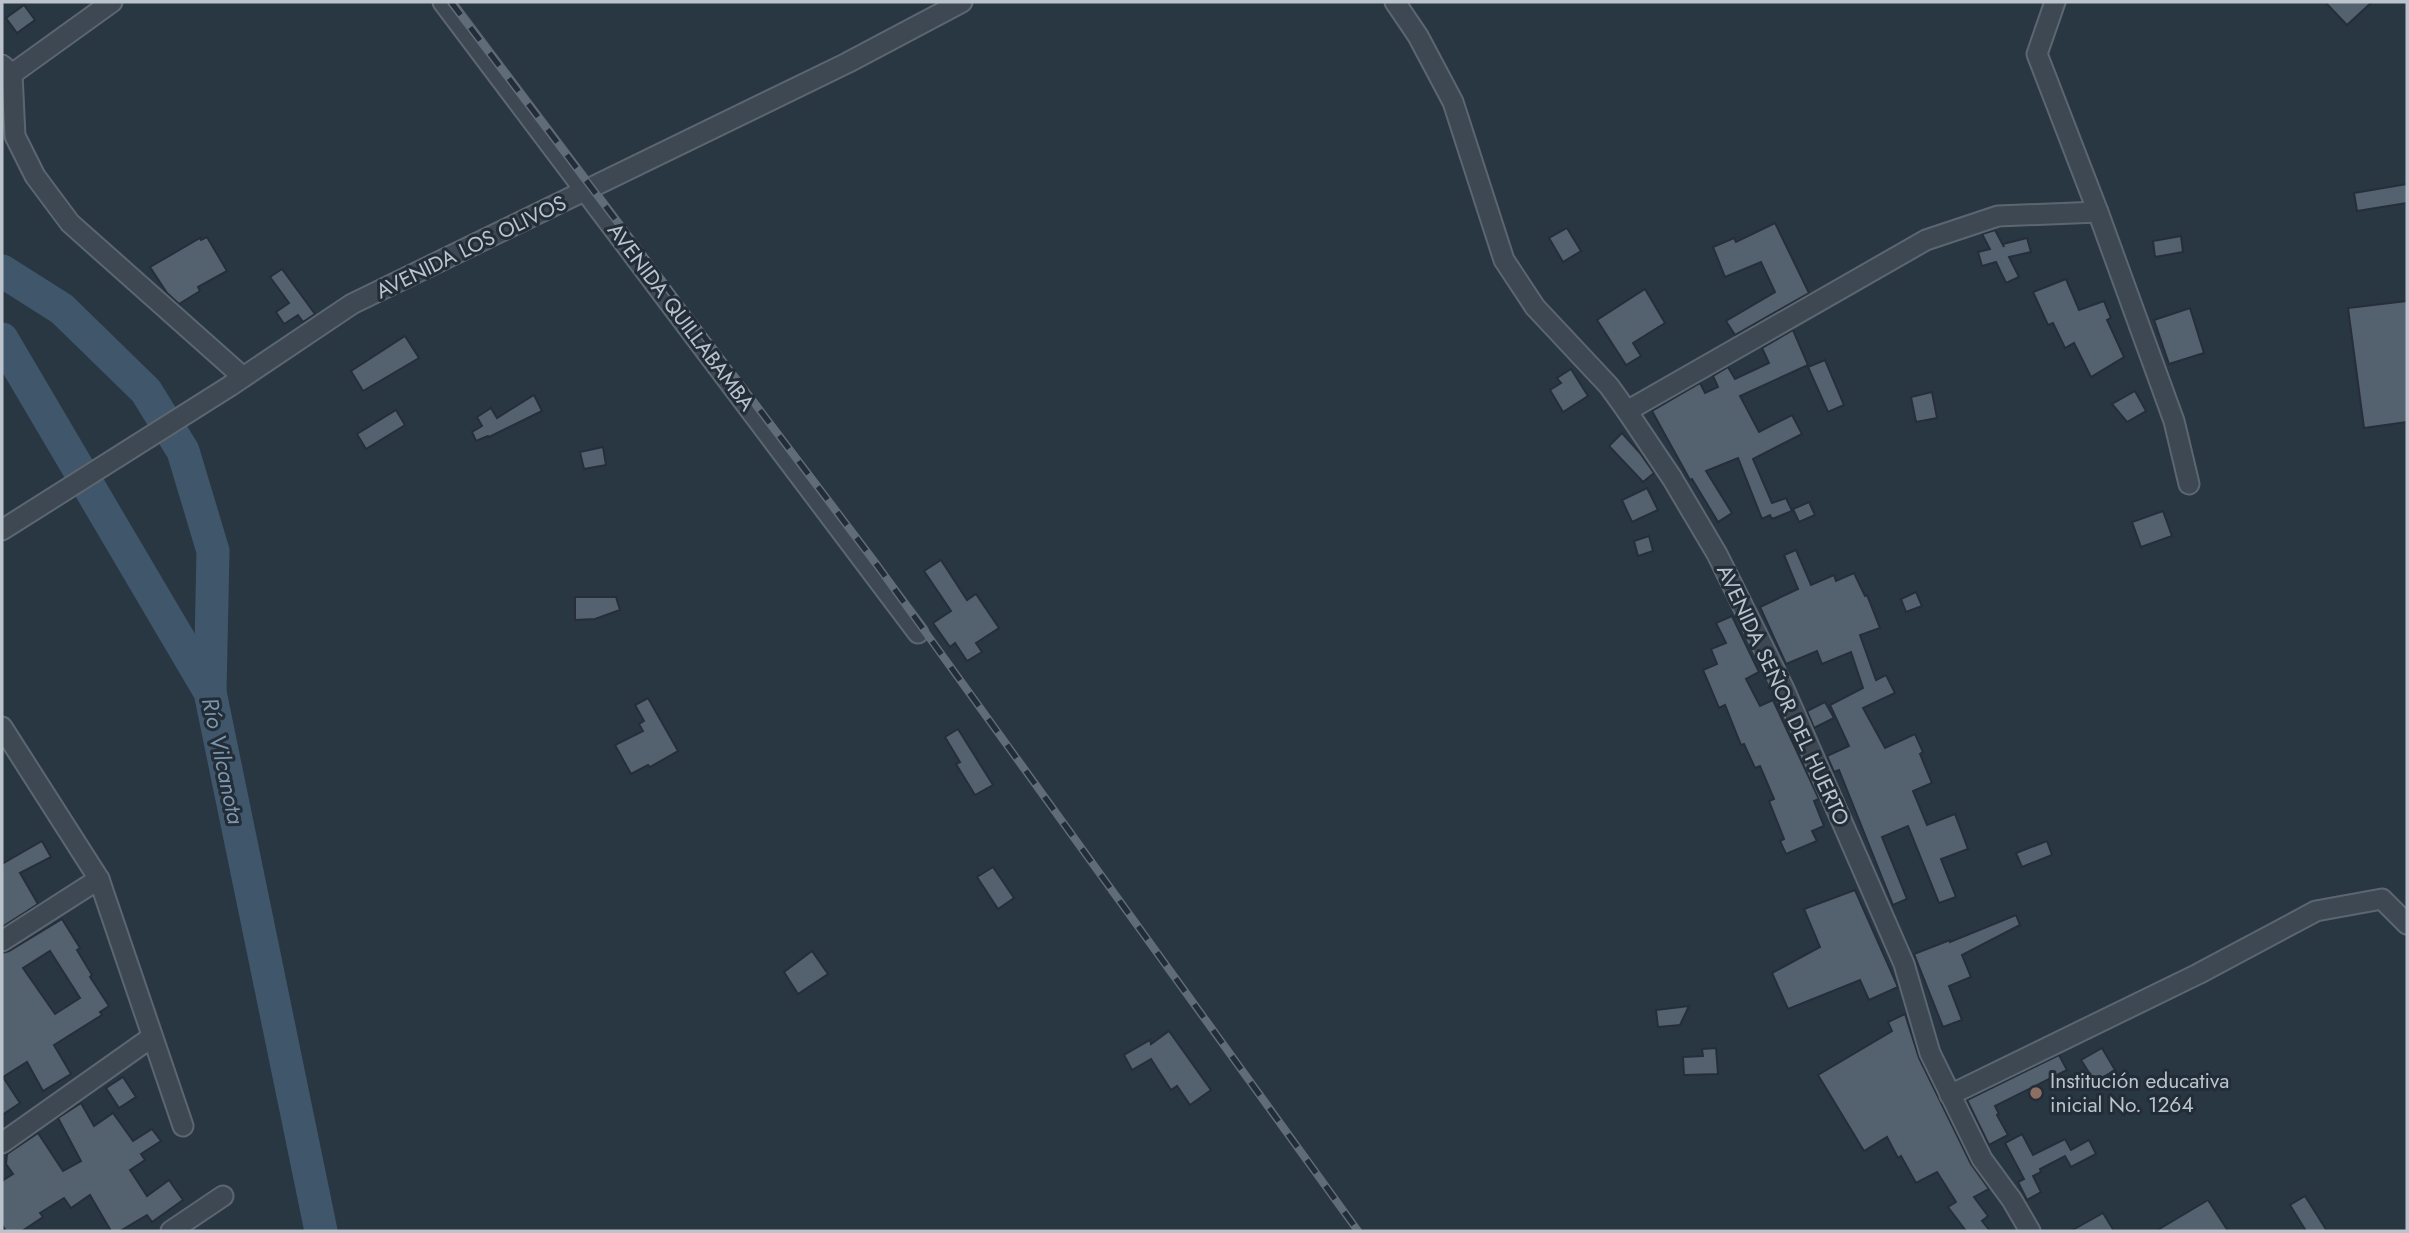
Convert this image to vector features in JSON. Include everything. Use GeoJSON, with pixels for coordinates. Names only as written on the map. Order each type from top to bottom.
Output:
{"type":"FeatureCollection","features":[{"type":"Feature","properties":{"kind":"street"},"geometry":{"type":"LineString","coordinates":[[112,2],[7,70],[15,135],[35,176],[70,223],[236,381]]}},
{"type":"Feature","properties":{"kind":"street","name":"AVENIDA QUILLABAMBA"},"geometry":{"type":"LineString","coordinates":[[443,2],[918,633]]}},
{"type":"Feature","properties":{"kind":"street","name":"AVENIDA LOS OLIVOS"},"geometry":{"type":"LineString","coordinates":[[2,530],[352,304],[847,63],[962,2]]}},
{"type":"Feature","properties":{"kind":"street","name":"AVENIDA SEÑOR DEL HUERTO"},"geometry":{"type":"LineString","coordinates":[[1395,2],[1418,36],[1453,102],[1504,260],[1535,307],[1609,386],[1672,478],[1717,554],[1784,689],[1903,964],[1930,1053],[1982,1159],[2012,1200],[2030,1231]]}},
{"type":"Feature","properties":{"kind":"street"},"geometry":{"type":"LineString","coordinates":[[2055,2],[2037,54],[2174,421],[2189,484]]}},
{"type":"Feature","properties":{"kind":"street"},"geometry":{"type":"LineString","coordinates":[[1627,411],[1926,240],[1998,216],[2098,212]]}},
{"type":"Feature","properties":{"kind":"street"},"geometry":{"type":"LineString","coordinates":[[5,740],[99,878],[183,1126]]}},
{"type":"Feature","properties":{"kind":"street"},"geometry":{"type":"LineString","coordinates":[[2,941],[99,878]]}},
{"type":"Feature","properties":{"kind":"street"},"geometry":{"type":"LineString","coordinates":[[1950,1095],[2198,974],[2316,911],[2382,899],[2407,924]]}},
{"type":"Feature","properties":{"kind":"street"},"geometry":{"type":"LineString","coordinates":[[2,1143],[152,1037]]}},
{"type":"Feature","properties":{"kind":"street"},"geometry":{"type":"LineString","coordinates":[[171,1231],[223,1196]]}},
{"type":"Feature","properties":{"kind":"building"},"geometry":{"type":"Polygon","coordinates":[[[2325,2],[2372,2],[2347,25],[2325,2]]]}},
{"type":"Feature","properties":{"kind":"building"},"geometry":{"type":"Polygon","coordinates":[[[24,5],[35,20],[17,33],[6,18],[24,5]]]}},
{"type":"Feature","properties":{"kind":"building"},"geometry":{"type":"Polygon","coordinates":[[[2407,184],[2407,203],[2357,211],[2354,193],[2407,184]]]}},
{"type":"Feature","properties":{"kind":"building"},"geometry":{"type":"Polygon","coordinates":[[[1775,223],[1809,293],[1735,335],[1726,321],[1775,292],[1761,262],[1725,277],[1713,247],[1734,238],[1736,242],[1775,223]]]}},
{"type":"Feature","properties":{"kind":"building"},"geometry":{"type":"Polygon","coordinates":[[[1567,228],[1581,251],[1563,262],[1549,238],[1567,228]]]}},
{"type":"Feature","properties":{"kind":"building"},"geometry":{"type":"Polygon","coordinates":[[[1995,230],[2004,247],[2003,244],[2027,238],[2031,252],[2009,257],[2019,277],[2006,283],[1996,262],[1982,266],[1978,252],[1990,249],[1982,234],[1995,230]]]}},
{"type":"Feature","properties":{"kind":"building"},"geometry":{"type":"Polygon","coordinates":[[[2181,236],[2183,252],[2155,257],[2153,241],[2181,236]]]}},
{"type":"Feature","properties":{"kind":"building"},"geometry":{"type":"Polygon","coordinates":[[[207,237],[227,271],[198,287],[200,291],[179,304],[167,293],[150,267],[200,238],[201,240],[207,237]]]}},
{"type":"Feature","properties":{"kind":"building"},"geometry":{"type":"Polygon","coordinates":[[[282,269],[315,314],[303,322],[298,315],[284,324],[276,312],[289,303],[270,277],[282,269]]]}},
{"type":"Feature","properties":{"kind":"building"},"geometry":{"type":"Polygon","coordinates":[[[2066,279],[2079,310],[2104,301],[2111,318],[2107,320],[2124,357],[2091,377],[2074,343],[2065,348],[2053,323],[2048,325],[2033,292],[2066,279]]]}},
{"type":"Feature","properties":{"kind":"building"},"geometry":{"type":"Polygon","coordinates":[[[1645,289],[1665,323],[1633,343],[1641,356],[1626,365],[1597,320],[1645,289]]]}},
{"type":"Feature","properties":{"kind":"building"},"geometry":{"type":"Polygon","coordinates":[[[2407,301],[2407,422],[2364,428],[2348,308],[2407,301]]]}},
{"type":"Feature","properties":{"kind":"building"},"geometry":{"type":"Polygon","coordinates":[[[2190,308],[2204,353],[2169,364],[2154,320],[2190,308]]]}},
{"type":"Feature","properties":{"kind":"building"},"geometry":{"type":"Polygon","coordinates":[[[1793,330],[1808,365],[1740,396],[1759,432],[1792,415],[1802,434],[1753,459],[1772,503],[1786,498],[1792,511],[1772,519],[1770,515],[1762,519],[1738,458],[1706,471],[1732,513],[1718,522],[1692,479],[1690,480],[1652,411],[1700,383],[1705,393],[1718,387],[1713,376],[1728,367],[1735,379],[1769,363],[1762,348],[1793,330]]]}},
{"type":"Feature","properties":{"kind":"building"},"geometry":{"type":"Polygon","coordinates":[[[405,336],[419,358],[363,391],[351,371],[405,336]]]}},
{"type":"Feature","properties":{"kind":"building"},"geometry":{"type":"Polygon","coordinates":[[[1825,360],[1844,405],[1828,412],[1808,367],[1825,360]]]}},
{"type":"Feature","properties":{"kind":"building"},"geometry":{"type":"Polygon","coordinates":[[[1571,369],[1588,396],[1563,412],[1550,390],[1561,383],[1557,378],[1571,369]]]}},
{"type":"Feature","properties":{"kind":"building"},"geometry":{"type":"Polygon","coordinates":[[[2135,391],[2146,411],[2127,422],[2112,404],[2135,391]]]}},
{"type":"Feature","properties":{"kind":"building"},"geometry":{"type":"Polygon","coordinates":[[[1932,392],[1937,418],[1916,422],[1911,397],[1932,392]]]}},
{"type":"Feature","properties":{"kind":"building"},"geometry":{"type":"Polygon","coordinates":[[[534,395],[542,411],[476,441],[472,432],[482,426],[477,417],[491,408],[497,418],[534,395]]]}},
{"type":"Feature","properties":{"kind":"building"},"geometry":{"type":"Polygon","coordinates":[[[396,410],[405,425],[366,449],[357,434],[396,410]]]}},
{"type":"Feature","properties":{"kind":"building"},"geometry":{"type":"Polygon","coordinates":[[[1622,433],[1654,473],[1643,482],[1609,446],[1622,433]]]}},
{"type":"Feature","properties":{"kind":"building"},"geometry":{"type":"Polygon","coordinates":[[[603,447],[606,465],[584,469],[580,452],[603,447]]]}},
{"type":"Feature","properties":{"kind":"building"},"geometry":{"type":"Polygon","coordinates":[[[1647,488],[1658,510],[1632,522],[1622,500],[1647,488]]]}},
{"type":"Feature","properties":{"kind":"building"},"geometry":{"type":"Polygon","coordinates":[[[1809,502],[1815,515],[1799,522],[1793,509],[1809,502]]]}},
{"type":"Feature","properties":{"kind":"building"},"geometry":{"type":"Polygon","coordinates":[[[2163,511],[2172,536],[2141,547],[2132,522],[2163,511]]]}},
{"type":"Feature","properties":{"kind":"building"},"geometry":{"type":"Polygon","coordinates":[[[1649,536],[1653,551],[1638,556],[1634,541],[1649,536]]]}},
{"type":"Feature","properties":{"kind":"building"},"geometry":{"type":"Polygon","coordinates":[[[1796,550],[1811,585],[1834,575],[1836,581],[1854,573],[1865,596],[1867,595],[1880,628],[1860,635],[1876,680],[1886,675],[1895,693],[1863,708],[1885,748],[1915,734],[1932,783],[1913,791],[1927,825],[1955,814],[1968,849],[1941,859],[1956,897],[1939,903],[1908,826],[1882,837],[1907,899],[1893,905],[1839,770],[1834,772],[1827,756],[1849,746],[1830,705],[1863,688],[1851,652],[1822,664],[1817,651],[1786,664],[1760,607],[1798,589],[1784,555],[1796,550]]]}},
{"type":"Feature","properties":{"kind":"building"},"geometry":{"type":"Polygon","coordinates":[[[941,560],[967,600],[976,594],[999,628],[976,643],[982,652],[967,661],[955,643],[950,647],[933,623],[951,611],[924,571],[941,560]]]}},
{"type":"Feature","properties":{"kind":"building"},"geometry":{"type":"Polygon","coordinates":[[[1916,592],[1922,606],[1906,612],[1901,599],[1916,592]]]}},
{"type":"Feature","properties":{"kind":"building"},"geometry":{"type":"Polygon","coordinates":[[[575,597],[616,597],[620,610],[595,619],[575,620],[575,597]]]}},
{"type":"Feature","properties":{"kind":"building"},"geometry":{"type":"Polygon","coordinates":[[[1732,616],[1759,672],[1746,679],[1760,706],[1773,700],[1819,799],[1814,801],[1824,826],[1812,831],[1817,841],[1786,854],[1780,841],[1784,839],[1769,801],[1774,799],[1760,766],[1755,768],[1744,744],[1741,745],[1725,705],[1719,708],[1703,670],[1717,664],[1711,649],[1726,643],[1716,623],[1732,616]]]}},
{"type":"Feature","properties":{"kind":"building"},"geometry":{"type":"Polygon","coordinates":[[[648,698],[678,751],[631,774],[615,745],[643,731],[639,724],[644,721],[635,705],[648,698]]]}},
{"type":"Feature","properties":{"kind":"building"},"geometry":{"type":"Polygon","coordinates":[[[1825,702],[1834,718],[1814,728],[1807,711],[1825,702]]]}},
{"type":"Feature","properties":{"kind":"building"},"geometry":{"type":"Polygon","coordinates":[[[958,729],[993,785],[975,795],[956,764],[960,762],[945,737],[958,729]]]}},
{"type":"Feature","properties":{"kind":"building"},"geometry":{"type":"Polygon","coordinates":[[[42,841],[51,857],[20,873],[38,904],[2,927],[2,864],[42,841]]]}},
{"type":"Feature","properties":{"kind":"building"},"geometry":{"type":"Polygon","coordinates":[[[2047,841],[2052,855],[2022,867],[2016,853],[2047,841]]]}},
{"type":"Feature","properties":{"kind":"building"},"geometry":{"type":"Polygon","coordinates":[[[993,867],[1014,898],[998,909],[977,877],[993,867]]]}},
{"type":"Feature","properties":{"kind":"building"},"geometry":{"type":"Polygon","coordinates":[[[1855,890],[1898,987],[1869,1000],[1860,980],[1788,1009],[1772,973],[1820,947],[1804,909],[1855,890]]]}},
{"type":"Feature","properties":{"kind":"building"},"geometry":{"type":"Polygon","coordinates":[[[2016,915],[2020,925],[1962,955],[1971,977],[1949,986],[1962,1020],[1943,1027],[1914,954],[2016,915]]]}},
{"type":"Feature","properties":{"kind":"building"},"geometry":{"type":"Polygon","coordinates":[[[62,919],[80,948],[77,950],[92,975],[90,977],[109,1006],[100,1012],[102,1015],[54,1045],[71,1074],[43,1091],[27,1062],[3,1077],[20,1103],[2,1115],[2,953],[62,919]],[[50,951],[23,968],[55,1014],[80,998],[50,951]]]}},
{"type":"Feature","properties":{"kind":"building"},"geometry":{"type":"Polygon","coordinates":[[[812,951],[828,974],[798,994],[784,972],[812,951]]]}},
{"type":"Feature","properties":{"kind":"building"},"geometry":{"type":"Polygon","coordinates":[[[1689,1006],[1680,1025],[1658,1027],[1656,1010],[1689,1006]]]}},
{"type":"Feature","properties":{"kind":"building"},"geometry":{"type":"Polygon","coordinates":[[[1905,1014],[1919,1058],[1971,1164],[1989,1189],[1974,1197],[1988,1216],[1982,1221],[1990,1231],[1966,1231],[1948,1207],[1956,1202],[1937,1172],[1916,1183],[1887,1137],[1864,1151],[1818,1075],[1892,1031],[1888,1022],[1905,1014]]]}},
{"type":"Feature","properties":{"kind":"building"},"geometry":{"type":"Polygon","coordinates":[[[1169,1031],[1211,1090],[1190,1105],[1177,1086],[1171,1090],[1151,1059],[1132,1070],[1124,1055],[1150,1040],[1151,1044],[1169,1031]]]}},
{"type":"Feature","properties":{"kind":"building"},"geometry":{"type":"Polygon","coordinates":[[[1716,1048],[1718,1074],[1684,1075],[1683,1057],[1703,1056],[1702,1049],[1716,1048]]]}},
{"type":"Feature","properties":{"kind":"building"},"geometry":{"type":"Polygon","coordinates":[[[2102,1048],[2115,1070],[2095,1082],[2081,1060],[2102,1048]]]}},
{"type":"Feature","properties":{"kind":"building"},"geometry":{"type":"Polygon","coordinates":[[[2059,1055],[2067,1070],[1995,1106],[2008,1135],[1989,1145],[1967,1100],[2059,1055]]]}},
{"type":"Feature","properties":{"kind":"building"},"geometry":{"type":"Polygon","coordinates":[[[123,1077],[136,1097],[119,1108],[106,1088],[123,1077]]]}},
{"type":"Feature","properties":{"kind":"building"},"geometry":{"type":"Polygon","coordinates":[[[81,1103],[94,1126],[113,1113],[133,1141],[152,1129],[161,1141],[141,1154],[145,1160],[130,1170],[147,1196],[169,1180],[183,1200],[152,1222],[147,1215],[120,1231],[111,1231],[90,1195],[71,1208],[64,1198],[40,1213],[43,1217],[22,1231],[6,1231],[2,1225],[2,1181],[13,1174],[6,1164],[7,1154],[38,1133],[63,1171],[81,1161],[58,1118],[81,1103]]]}},
{"type":"Feature","properties":{"kind":"building"},"geometry":{"type":"Polygon","coordinates":[[[2022,1134],[2033,1155],[2065,1139],[2071,1150],[2089,1140],[2096,1154],[2071,1167],[2065,1156],[2040,1169],[2041,1172],[2033,1176],[2041,1192],[2027,1200],[2018,1182],[2024,1179],[2005,1143],[2022,1134]]]}},
{"type":"Feature","properties":{"kind":"building"},"geometry":{"type":"Polygon","coordinates":[[[2305,1196],[2327,1231],[2306,1231],[2290,1205],[2305,1196]]]}},
{"type":"Feature","properties":{"kind":"building"},"geometry":{"type":"Polygon","coordinates":[[[2208,1200],[2228,1231],[2156,1231],[2208,1200]]]}},
{"type":"Feature","properties":{"kind":"building"},"geometry":{"type":"Polygon","coordinates":[[[2103,1213],[2114,1231],[2071,1231],[2103,1213]]]}},
{"type":"Feature","properties":{"kind":"waterway"},"geometry":{"type":"LineString","coordinates":[[2,271],[62,309],[146,391],[183,451],[213,551],[210,692]]}},
{"type":"Feature","properties":{"kind":"waterway","name":"Río Vilcanota"},"geometry":{"type":"LineString","coordinates":[[2,339],[210,692],[321,1231]]}},
{"type":"Feature","properties":{"kind":"railway"},"geometry":{"type":"LineString","coordinates":[[451,2],[877,565],[1358,1231]]}},
{"type":"Feature","properties":{"kind":"place","name":"Institución educativa inicial No. 1264"},"geometry":{"type":"Point","coordinates":[2036,1093]}}]}
